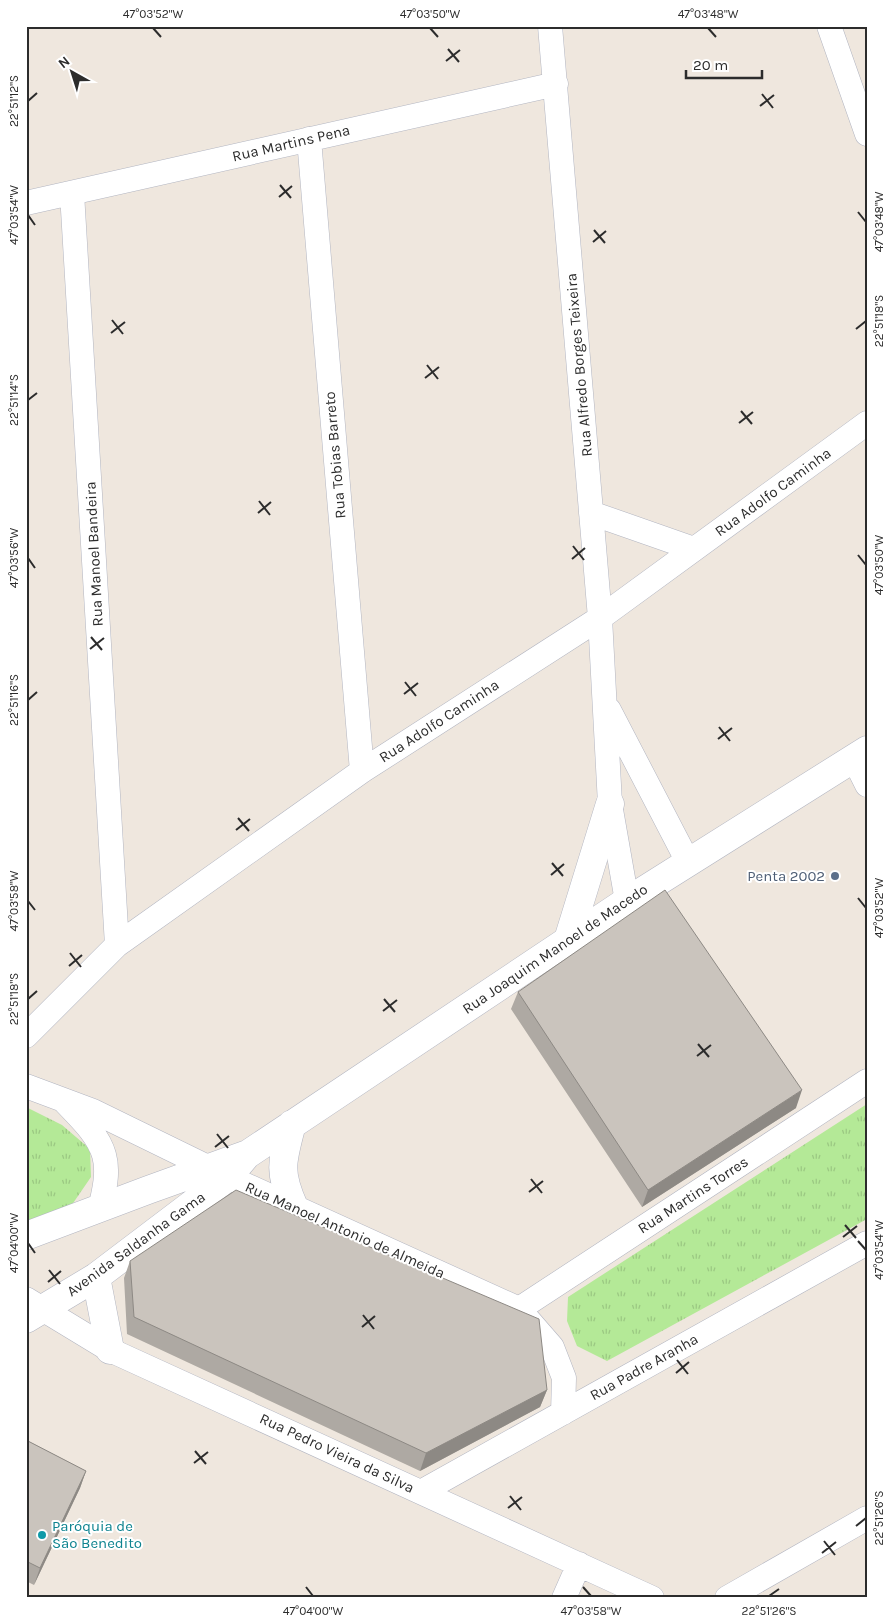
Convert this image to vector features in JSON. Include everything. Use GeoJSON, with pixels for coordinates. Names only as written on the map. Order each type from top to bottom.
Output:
{"type":"FeatureCollection","features":[{"type":"Feature","properties":{"kind":"street","name":"Rua Alfredo Borges Teixeira"},"geometry":{"type":"LineString","coordinates":[[550,26],[600,618],[610,804],[627,901]]}},
{"type":"Feature","properties":{"kind":"street"},"geometry":{"type":"LineString","coordinates":[[829,26],[867,134]]}},
{"type":"Feature","properties":{"kind":"street","name":"Rua Martins Pena"},"geometry":{"type":"LineString","coordinates":[[26,203],[556,84]]}},
{"type":"Feature","properties":{"kind":"street","name":"Rua Tobias Barreto"},"geometry":{"type":"LineString","coordinates":[[309,139],[362,771]]}},
{"type":"Feature","properties":{"kind":"street","name":"Rua Manoel Bandeira"},"geometry":{"type":"LineString","coordinates":[[72,193],[117,945]]}},
{"type":"Feature","properties":{"kind":"street","name":"Rua Adolfo Caminha"},"geometry":{"type":"LineString","coordinates":[[26,1036],[117,945],[362,771],[600,618],[867,423]]}},
{"type":"Feature","properties":{"kind":"street"},"geometry":{"type":"LineString","coordinates":[[591,513],[694,549]]}},
{"type":"Feature","properties":{"kind":"street","name":"Rua Alfredo Borges Teixeira"},"geometry":{"type":"LineString","coordinates":[[606,704],[688,862]]}},
{"type":"Feature","properties":{"kind":"street"},"geometry":{"type":"LineString","coordinates":[[860,755],[867,785]]}},
{"type":"Feature","properties":{"kind":"street","name":"Rua Joaquim Manoel de Macedo"},"geometry":{"type":"LineString","coordinates":[[219,1172],[627,901],[860,755]]}},
{"type":"Feature","properties":{"kind":"street"},"geometry":{"type":"LineString","coordinates":[[568,940],[610,804]]}},
{"type":"Feature","properties":{"kind":"street","name":"Rua Martins Torres"},"geometry":{"type":"LineString","coordinates":[[519,1309],[867,1081]]}},
{"type":"Feature","properties":{"kind":"street","name":"Rua Manoel Antonio de Almeida"},"geometry":{"type":"LineString","coordinates":[[26,1086],[93,1111],[294,1207],[519,1309],[552,1347],[564,1378],[563,1413]]}},
{"type":"Feature","properties":{"kind":"street","name":"Rua Manoel Antonio de Almeida"},"geometry":{"type":"LineString","coordinates":[[64,1101],[92,1132],[105,1155],[106,1181],[100,1209]]}},
{"type":"Feature","properties":{"kind":"street"},"geometry":{"type":"LineString","coordinates":[[292,1124],[284,1154],[283,1169],[285,1187],[294,1207]]}},
{"type":"Feature","properties":{"kind":"street","name":"Avenida Saldanha Gama"},"geometry":{"type":"LineString","coordinates":[[26,1236],[100,1209],[219,1172]]}},
{"type":"Feature","properties":{"kind":"street","name":"Avenida Saldanha Gama"},"geometry":{"type":"LineString","coordinates":[[32,1309],[96,1277],[219,1172]]}},
{"type":"Feature","properties":{"kind":"street","name":"Rua Padre Aranha"},"geometry":{"type":"LineString","coordinates":[[421,1492],[867,1243]]}},
{"type":"Feature","properties":{"kind":"street"},"geometry":{"type":"LineString","coordinates":[[96,1277],[110,1350]]}},
{"type":"Feature","properties":{"kind":"street","name":"Rua Pedro Vieira da Silva"},"geometry":{"type":"LineString","coordinates":[[32,1309],[110,1350],[652,1598]]}},
{"type":"Feature","properties":{"kind":"street"},"geometry":{"type":"LineString","coordinates":[[727,1598],[867,1518]]}},
{"type":"Feature","properties":{"kind":"street"},"geometry":{"type":"LineString","coordinates":[[564,1598],[579,1564]]}},
{"type":"Feature","properties":{"kind":"green space"},"geometry":{"type":"Polygon","coordinates":[[[867,1104],[867,1219],[607,1361],[577,1346],[567,1321],[568,1297],[867,1104]]]}},
{"type":"Feature","properties":{"kind":"green space"},"geometry":{"type":"Polygon","coordinates":[[[26,1107],[62,1125],[90,1149],[91,1177],[67,1212],[26,1223],[26,1107]]]}},
{"type":"Feature","properties":{"kind":"building"},"geometry":{"type":"Polygon","coordinates":[[[665,890],[802,1090],[648,1190],[518,992],[665,890]]]}},
{"type":"Feature","properties":{"kind":"building"},"geometry":{"type":"Polygon","coordinates":[[[236,1190],[539,1319],[547,1390],[426,1453],[134,1317],[130,1261],[236,1190]]]}},
{"type":"Feature","properties":{"kind":"building","name":"Paróquia de São Benedito"},"geometry":{"type":"Polygon","coordinates":[[[26,1440],[86,1471],[40,1568],[26,1561],[26,1440]]]}},
{"type":"Feature","properties":{"kind":"place","name":"Penta 2002"},"geometry":{"type":"Point","coordinates":[835,876]}},
{"type":"Feature","properties":{"kind":"place","name":"Paróquia de São Benedito"},"geometry":{"type":"Point","coordinates":[42,1535]}}]}
